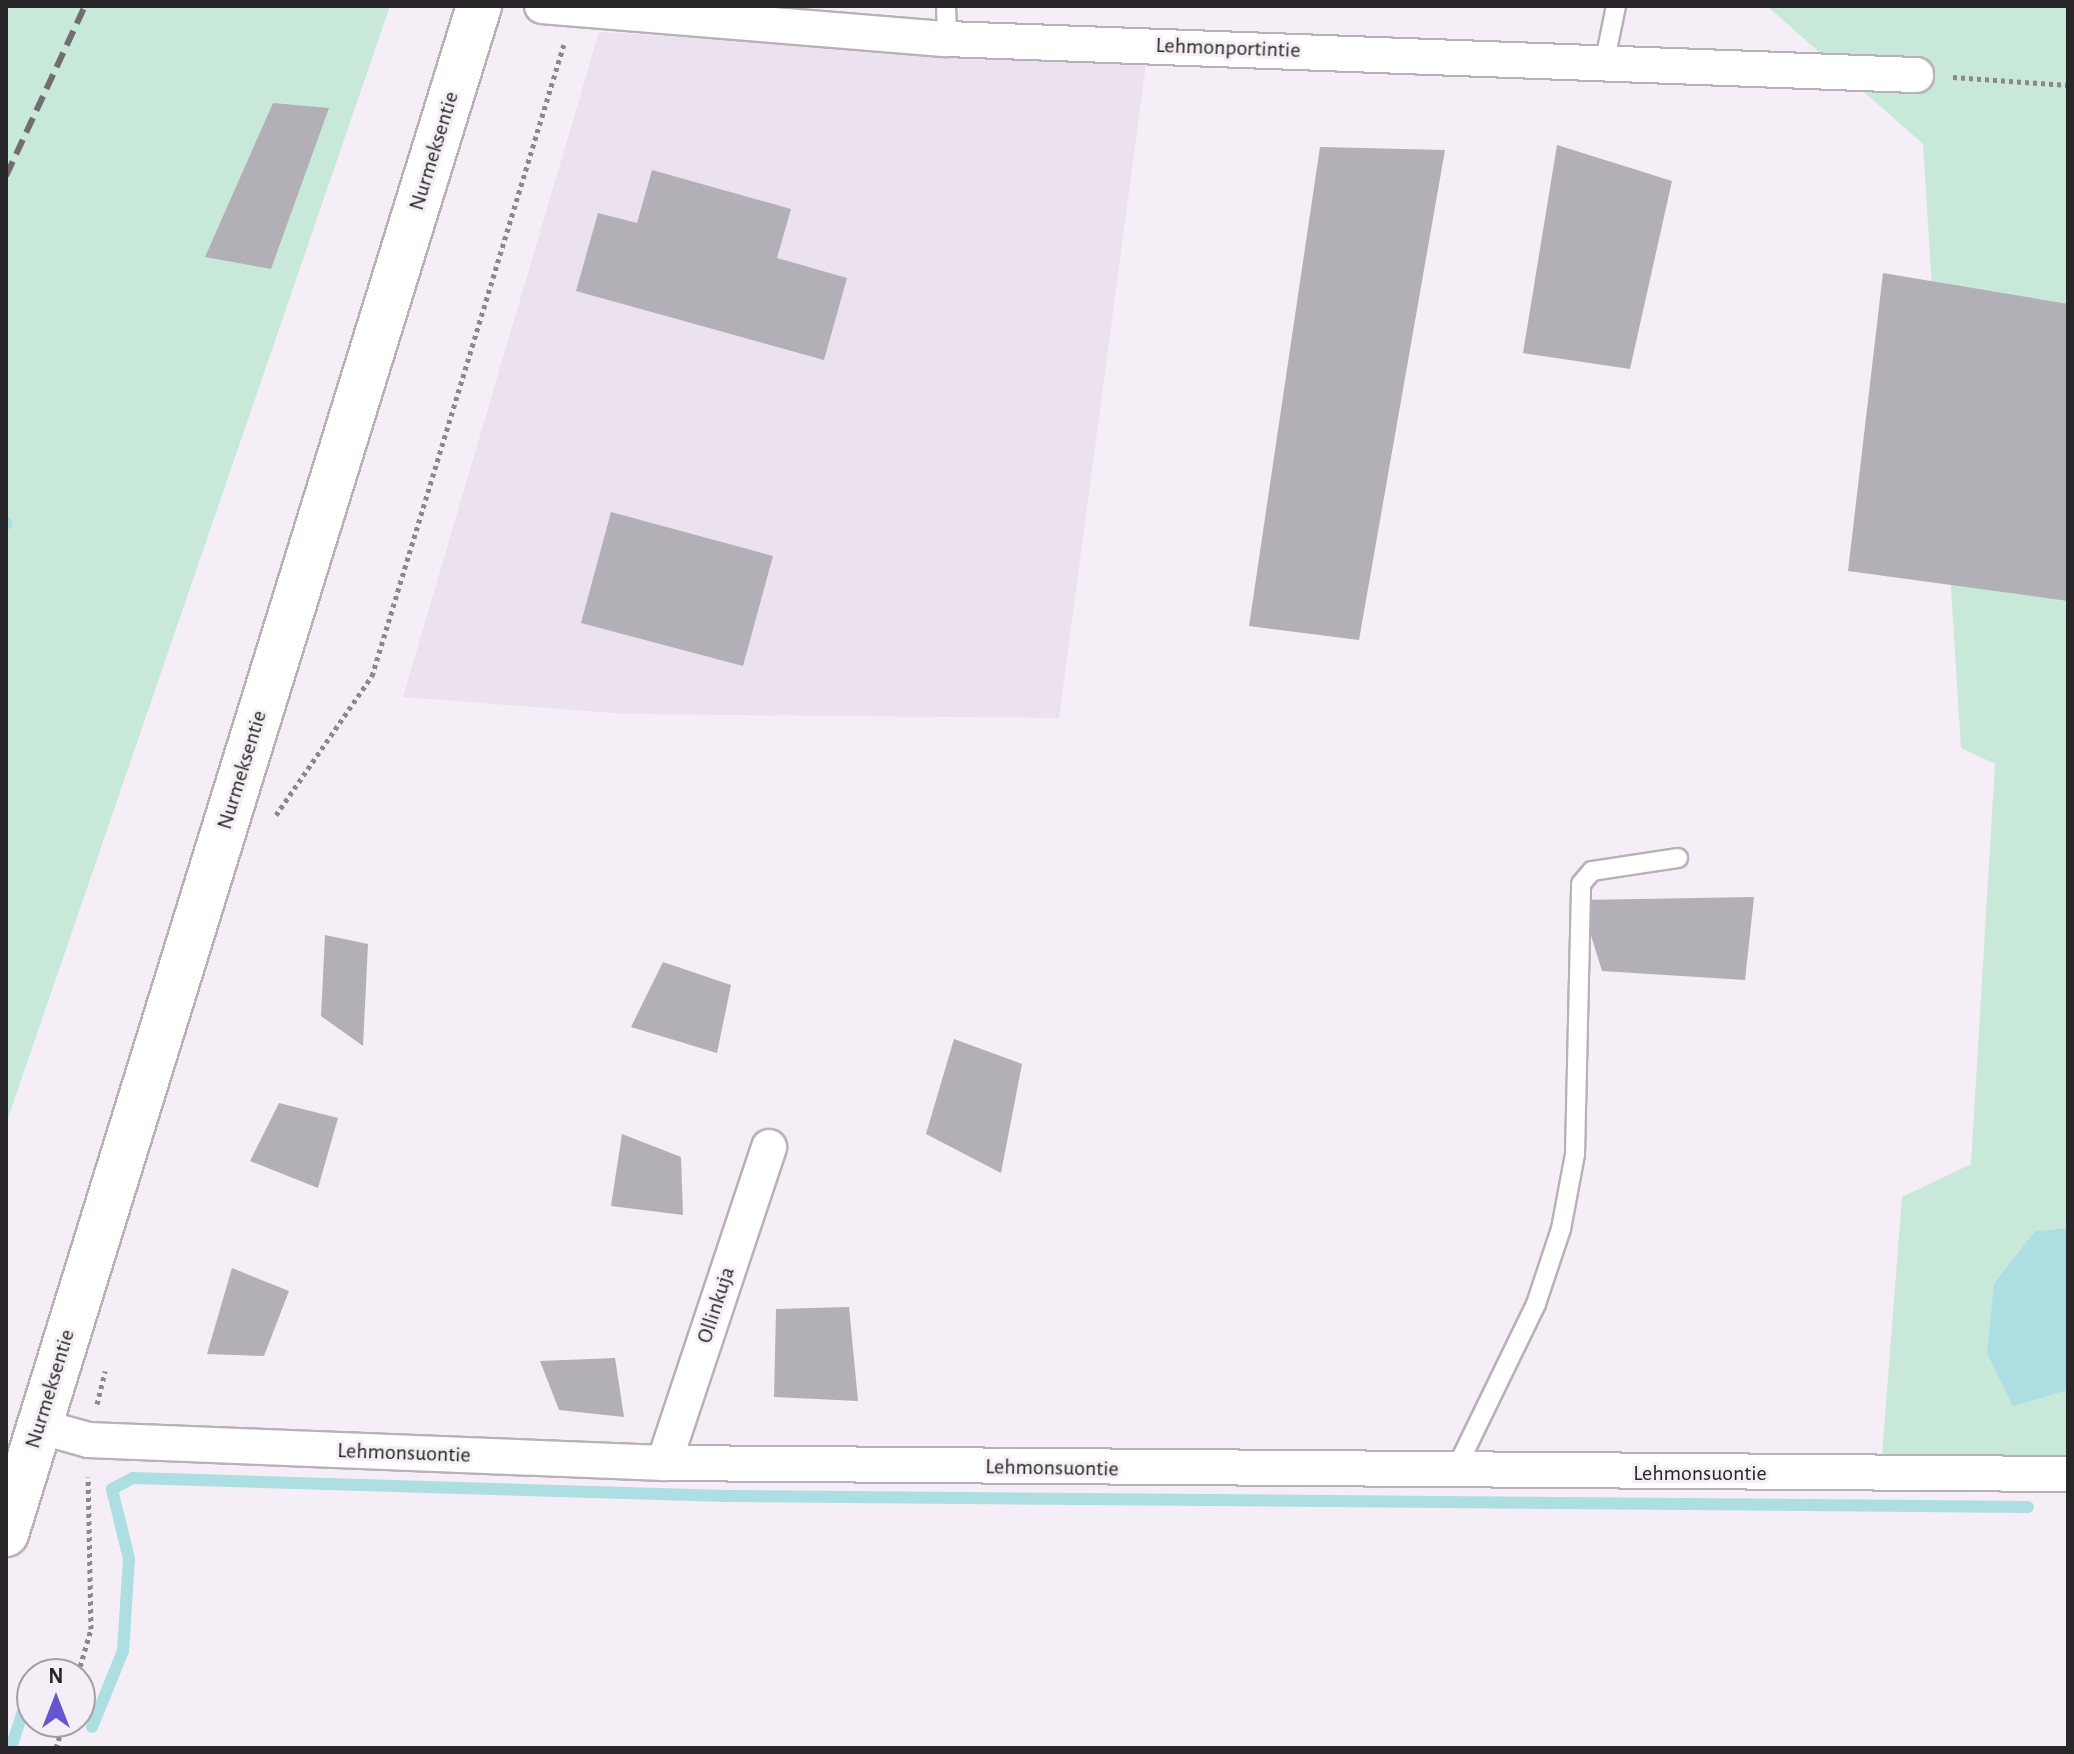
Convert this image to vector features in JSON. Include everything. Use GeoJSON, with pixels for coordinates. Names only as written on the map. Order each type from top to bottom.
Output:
{"type":"FeatureCollection","features":[{"type":"Feature","properties":{"kind":"street","name":"Nurmeksentie"},"geometry":{"type":"LineString","coordinates":[[6,1534],[479,6]]}},
{"type":"Feature","properties":{"kind":"street","name":"Lehmonportintie"},"geometry":{"type":"LineString","coordinates":[[542,6],[946,22],[1916,75]]}},
{"type":"Feature","properties":{"kind":"street","name":"Ollinkuja"},"geometry":{"type":"LineString","coordinates":[[664,1463],[769,1147]]}},
{"type":"Feature","properties":{"kind":"street","name":"Lehmonsuontie"},"geometry":{"type":"LineString","coordinates":[[38,1426],[88,1440],[664,1463],[1454,1473],[2068,1474]]}},
{"type":"Feature","properties":{"kind":"lane"},"geometry":{"type":"LineString","coordinates":[[1605,60],[1616,6]]}},
{"type":"Feature","properties":{"kind":"lane"},"geometry":{"type":"LineString","coordinates":[[1454,1473],[1536,1304],[1561,1229],[1575,1154],[1581,884],[1592,871],[1678,858]]}},
{"type":"Feature","properties":{"kind":"path"},"geometry":{"type":"LineString","coordinates":[[270,824],[372,676],[557,67]]}},
{"type":"Feature","properties":{"kind":"path"},"geometry":{"type":"LineString","coordinates":[[1916,75],[2068,85]]}},
{"type":"Feature","properties":{"kind":"path"},"geometry":{"type":"LineString","coordinates":[[83,1658],[91,1629],[88,1440],[110,1354]]}},
{"type":"Feature","properties":{"kind":"shaded area"},"geometry":{"type":"Polygon","coordinates":[[[599,32],[1146,64],[1059,718],[626,714],[403,697],[599,32]]]}},
{"type":"Feature","properties":{"kind":"green space"},"geometry":{"type":"Polygon","coordinates":[[[6,6],[390,6],[6,1124],[6,6]]]}},
{"type":"Feature","properties":{"kind":"green space"},"geometry":{"type":"Polygon","coordinates":[[[1767,6],[2068,6],[2068,1228],[2035,1231],[2013,1405],[2068,1390],[2068,1468],[1881,1468],[1902,1197],[1971,1164],[1995,764],[1961,748],[1923,144],[1767,6]]]}},
{"type":"Feature","properties":{"kind":"water"},"geometry":{"type":"Polygon","coordinates":[[[2068,1228],[2068,1390],[2013,1406],[1987,1353],[1994,1284],[2035,1231],[2068,1228]]]}},
{"type":"Feature","properties":{"kind":"building"},"geometry":{"type":"Polygon","coordinates":[[[273,103],[329,108],[271,269],[205,257],[273,103]]]}},
{"type":"Feature","properties":{"kind":"building"},"geometry":{"type":"Polygon","coordinates":[[[1557,145],[1672,181],[1630,369],[1523,353],[1557,145]]]}},
{"type":"Feature","properties":{"kind":"building"},"geometry":{"type":"Polygon","coordinates":[[[1320,147],[1445,150],[1359,640],[1249,626],[1320,147]]]}},
{"type":"Feature","properties":{"kind":"building"},"geometry":{"type":"Polygon","coordinates":[[[652,170],[791,209],[777,258],[847,278],[824,360],[576,291],[598,213],[637,223],[652,170]]]}},
{"type":"Feature","properties":{"kind":"building"},"geometry":{"type":"Polygon","coordinates":[[[1883,273],[2068,304],[2068,601],[1848,571],[1883,273]]]}},
{"type":"Feature","properties":{"kind":"building"},"geometry":{"type":"Polygon","coordinates":[[[611,512],[773,556],[743,666],[581,623],[611,512]]]}},
{"type":"Feature","properties":{"kind":"building"},"geometry":{"type":"Polygon","coordinates":[[[1754,897],[1745,980],[1602,971],[1580,900],[1754,897]]]}},
{"type":"Feature","properties":{"kind":"building"},"geometry":{"type":"Polygon","coordinates":[[[325,935],[368,944],[363,1046],[321,1016],[325,935]]]}},
{"type":"Feature","properties":{"kind":"building"},"geometry":{"type":"Polygon","coordinates":[[[663,962],[731,985],[717,1053],[631,1027],[663,962]]]}},
{"type":"Feature","properties":{"kind":"building"},"geometry":{"type":"Polygon","coordinates":[[[954,1039],[1022,1064],[1001,1173],[926,1134],[954,1039]]]}},
{"type":"Feature","properties":{"kind":"building"},"geometry":{"type":"Polygon","coordinates":[[[279,1103],[338,1118],[318,1188],[250,1161],[279,1103]]]}},
{"type":"Feature","properties":{"kind":"building"},"geometry":{"type":"Polygon","coordinates":[[[622,1134],[681,1157],[683,1215],[611,1206],[622,1134]]]}},
{"type":"Feature","properties":{"kind":"building"},"geometry":{"type":"Polygon","coordinates":[[[232,1268],[289,1291],[264,1356],[207,1354],[232,1268]]]}},
{"type":"Feature","properties":{"kind":"building"},"geometry":{"type":"Polygon","coordinates":[[[849,1307],[858,1401],[774,1397],[776,1309],[849,1307]]]}},
{"type":"Feature","properties":{"kind":"building"},"geometry":{"type":"Polygon","coordinates":[[[615,1358],[624,1417],[559,1410],[540,1361],[615,1358]]]}},
{"type":"Feature","properties":{"kind":"waterway"},"geometry":{"type":"LineString","coordinates":[[96,1717],[123,1651],[129,1559],[112,1489],[133,1478],[726,1496],[2028,1507]]}},
{"type":"Feature","properties":{"kind":"waterway"},"geometry":{"type":"LineString","coordinates":[[11,1748],[16,1733]]}},
{"type":"Feature","properties":{"kind":"railway"},"geometry":{"type":"LineString","coordinates":[[6,176],[85,6]]}}]}
